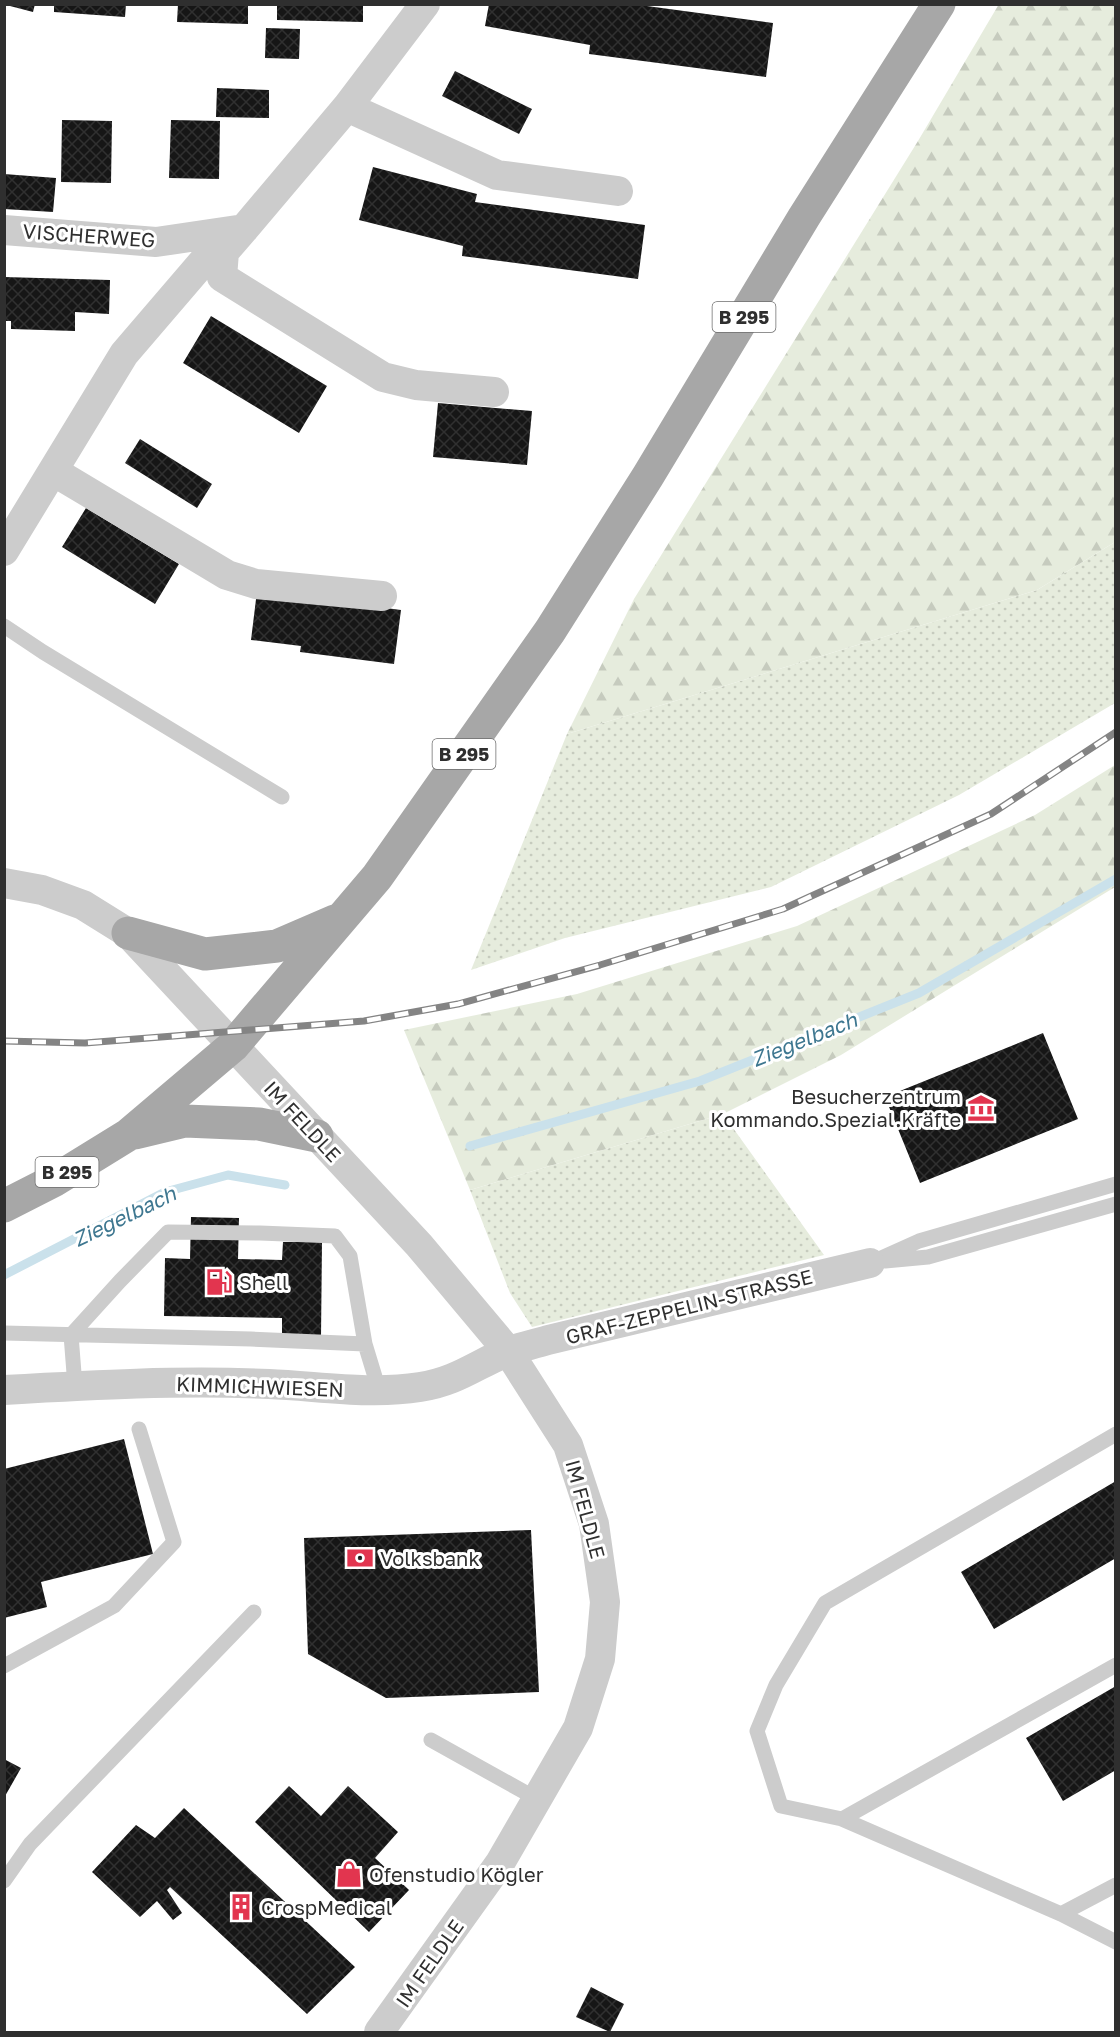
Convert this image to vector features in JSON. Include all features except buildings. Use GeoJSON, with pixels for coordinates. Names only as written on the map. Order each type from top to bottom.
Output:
{"type":"FeatureCollection","features":[{"type":"Feature","properties":{"kind":"main road","name":"B 295"},"geometry":{"type":"LineString","coordinates":[[4,1206],[55,1180],[128,1135],[233,1046],[377,877],[550,631],[648,476],[804,217],[939,4]]}},
{"type":"Feature","properties":{"kind":"main road"},"geometry":{"type":"LineString","coordinates":[[128,933],[205,954],[277,946],[342,918]]}},
{"type":"Feature","properties":{"kind":"main road"},"geometry":{"type":"LineString","coordinates":[[128,1135],[185,1122],[259,1124],[317,1136]]}},
{"type":"Feature","properties":{"kind":"street"},"geometry":{"type":"LineString","coordinates":[[4,551],[124,354],[208,256],[224,252],[244,230],[347,107],[425,4]]}},
{"type":"Feature","properties":{"kind":"street"},"geometry":{"type":"LineString","coordinates":[[347,107],[497,175],[618,191]]}},
{"type":"Feature","properties":{"kind":"street","name":"VISCHERWEG"},"geometry":{"type":"LineString","coordinates":[[4,230],[156,242],[244,230]]}},
{"type":"Feature","properties":{"kind":"street"},"geometry":{"type":"LineString","coordinates":[[224,252],[222,277],[383,377],[416,385],[494,392]]}},
{"type":"Feature","properties":{"kind":"street"},"geometry":{"type":"LineString","coordinates":[[53,471],[227,575],[256,584],[382,596]]}},
{"type":"Feature","properties":{"kind":"street","name":"IM FELDLE"},"geometry":{"type":"LineString","coordinates":[[4,883],[42,890],[83,905],[128,933],[418,1245],[508,1351],[568,1444],[594,1524],[605,1602],[600,1659],[578,1728],[500,1863],[379,2032]]}},
{"type":"Feature","properties":{"kind":"street","name":"GRAF-ZEPPELIN-STRASSE"},"geometry":{"type":"LineString","coordinates":[[508,1351],[870,1263]]}},
{"type":"Feature","properties":{"kind":"street","name":"KIMMICHWIESEN"},"geometry":{"type":"LineString","coordinates":[[4,1390],[214,1383],[379,1390],[420,1387],[456,1378],[508,1351]]}},
{"type":"Feature","properties":{"kind":"lane"},"geometry":{"type":"LineString","coordinates":[[4,626],[282,797]]}},
{"type":"Feature","properties":{"kind":"lane","name":"GRAF-ZEPPELIN-STRASSE"},"geometry":{"type":"LineString","coordinates":[[870,1263],[919,1241],[1116,1184]]}},
{"type":"Feature","properties":{"kind":"lane","name":"GRAF-ZEPPELIN-STRASSE"},"geometry":{"type":"LineString","coordinates":[[870,1263],[928,1257],[1116,1204]]}},
{"type":"Feature","properties":{"kind":"lane"},"geometry":{"type":"LineString","coordinates":[[75,1386],[71,1335],[168,1232],[260,1233],[335,1236],[350,1256],[365,1344],[379,1390]]}},
{"type":"Feature","properties":{"kind":"lane"},"geometry":{"type":"LineString","coordinates":[[4,1333],[365,1344]]}},
{"type":"Feature","properties":{"kind":"lane"},"geometry":{"type":"LineString","coordinates":[[4,1341],[21,1333]]}},
{"type":"Feature","properties":{"kind":"lane"},"geometry":{"type":"LineString","coordinates":[[4,1666],[114,1606],[174,1542],[139,1429]]}},
{"type":"Feature","properties":{"kind":"lane"},"geometry":{"type":"LineString","coordinates":[[1116,1434],[825,1603],[776,1685],[757,1731],[781,1806],[842,1819],[1061,1914],[1116,1942]]}},
{"type":"Feature","properties":{"kind":"lane"},"geometry":{"type":"LineString","coordinates":[[4,1881],[30,1844],[254,1612]]}},
{"type":"Feature","properties":{"kind":"lane"},"geometry":{"type":"LineString","coordinates":[[842,1819],[1116,1665]]}},
{"type":"Feature","properties":{"kind":"lane"},"geometry":{"type":"LineString","coordinates":[[430,1740],[537,1798]]}},
{"type":"Feature","properties":{"kind":"lane"},"geometry":{"type":"LineString","coordinates":[[1061,1914],[1116,1884]]}},
{"type":"Feature","properties":{"kind":"green space"},"geometry":{"type":"Polygon","coordinates":[[[999,4],[1115,5],[1115,542],[1037,590],[567,734],[634,599],[918,141],[999,4]]]}},
{"type":"Feature","properties":{"kind":"green space"},"geometry":{"type":"Polygon","coordinates":[[[1115,542],[1115,703],[959,795],[771,887],[565,938],[471,970],[567,734],[1037,590],[1115,542]]]}},
{"type":"Feature","properties":{"kind":"green space"},"geometry":{"type":"Polygon","coordinates":[[[1115,765],[1115,887],[841,1055],[723,1114],[470,1190],[404,1030],[577,994],[797,926],[1035,815],[1115,765]]]}},
{"type":"Feature","properties":{"kind":"green space"},"geometry":{"type":"Polygon","coordinates":[[[723,1114],[824,1255],[532,1327],[510,1293],[470,1190],[723,1114]]]}},
{"type":"Feature","properties":{"kind":"waterway","name":"Ziegelbach"},"geometry":{"type":"LineString","coordinates":[[470,1146],[700,1081],[919,993],[1116,879]]}},
{"type":"Feature","properties":{"kind":"waterway","name":"Ziegelbach"},"geometry":{"type":"LineString","coordinates":[[4,1275],[165,1192],[228,1175],[285,1185]]}},
{"type":"Feature","properties":{"kind":"railway"},"geometry":{"type":"LineString","coordinates":[[4,1041],[85,1043],[364,1021],[458,1004],[600,965],[783,909],[991,814],[1116,732]]}},
{"type":"Feature","properties":{"kind":"place","name":"Besucherzentrum Kommando.Spezial.Kräfte"},"geometry":{"type":"Point","coordinates":[981,1108]}},
{"type":"Feature","properties":{"kind":"place","name":"Shell"},"geometry":{"type":"Point","coordinates":[219,1282]}},
{"type":"Feature","properties":{"kind":"place","name":"Volksbank"},"geometry":{"type":"Point","coordinates":[360,1558]}},
{"type":"Feature","properties":{"kind":"place","name":"Ofenstudio Kögler"},"geometry":{"type":"Point","coordinates":[349,1874]}},
{"type":"Feature","properties":{"kind":"place","name":"CrospMedical"},"geometry":{"type":"Point","coordinates":[241,1907]}}]}
